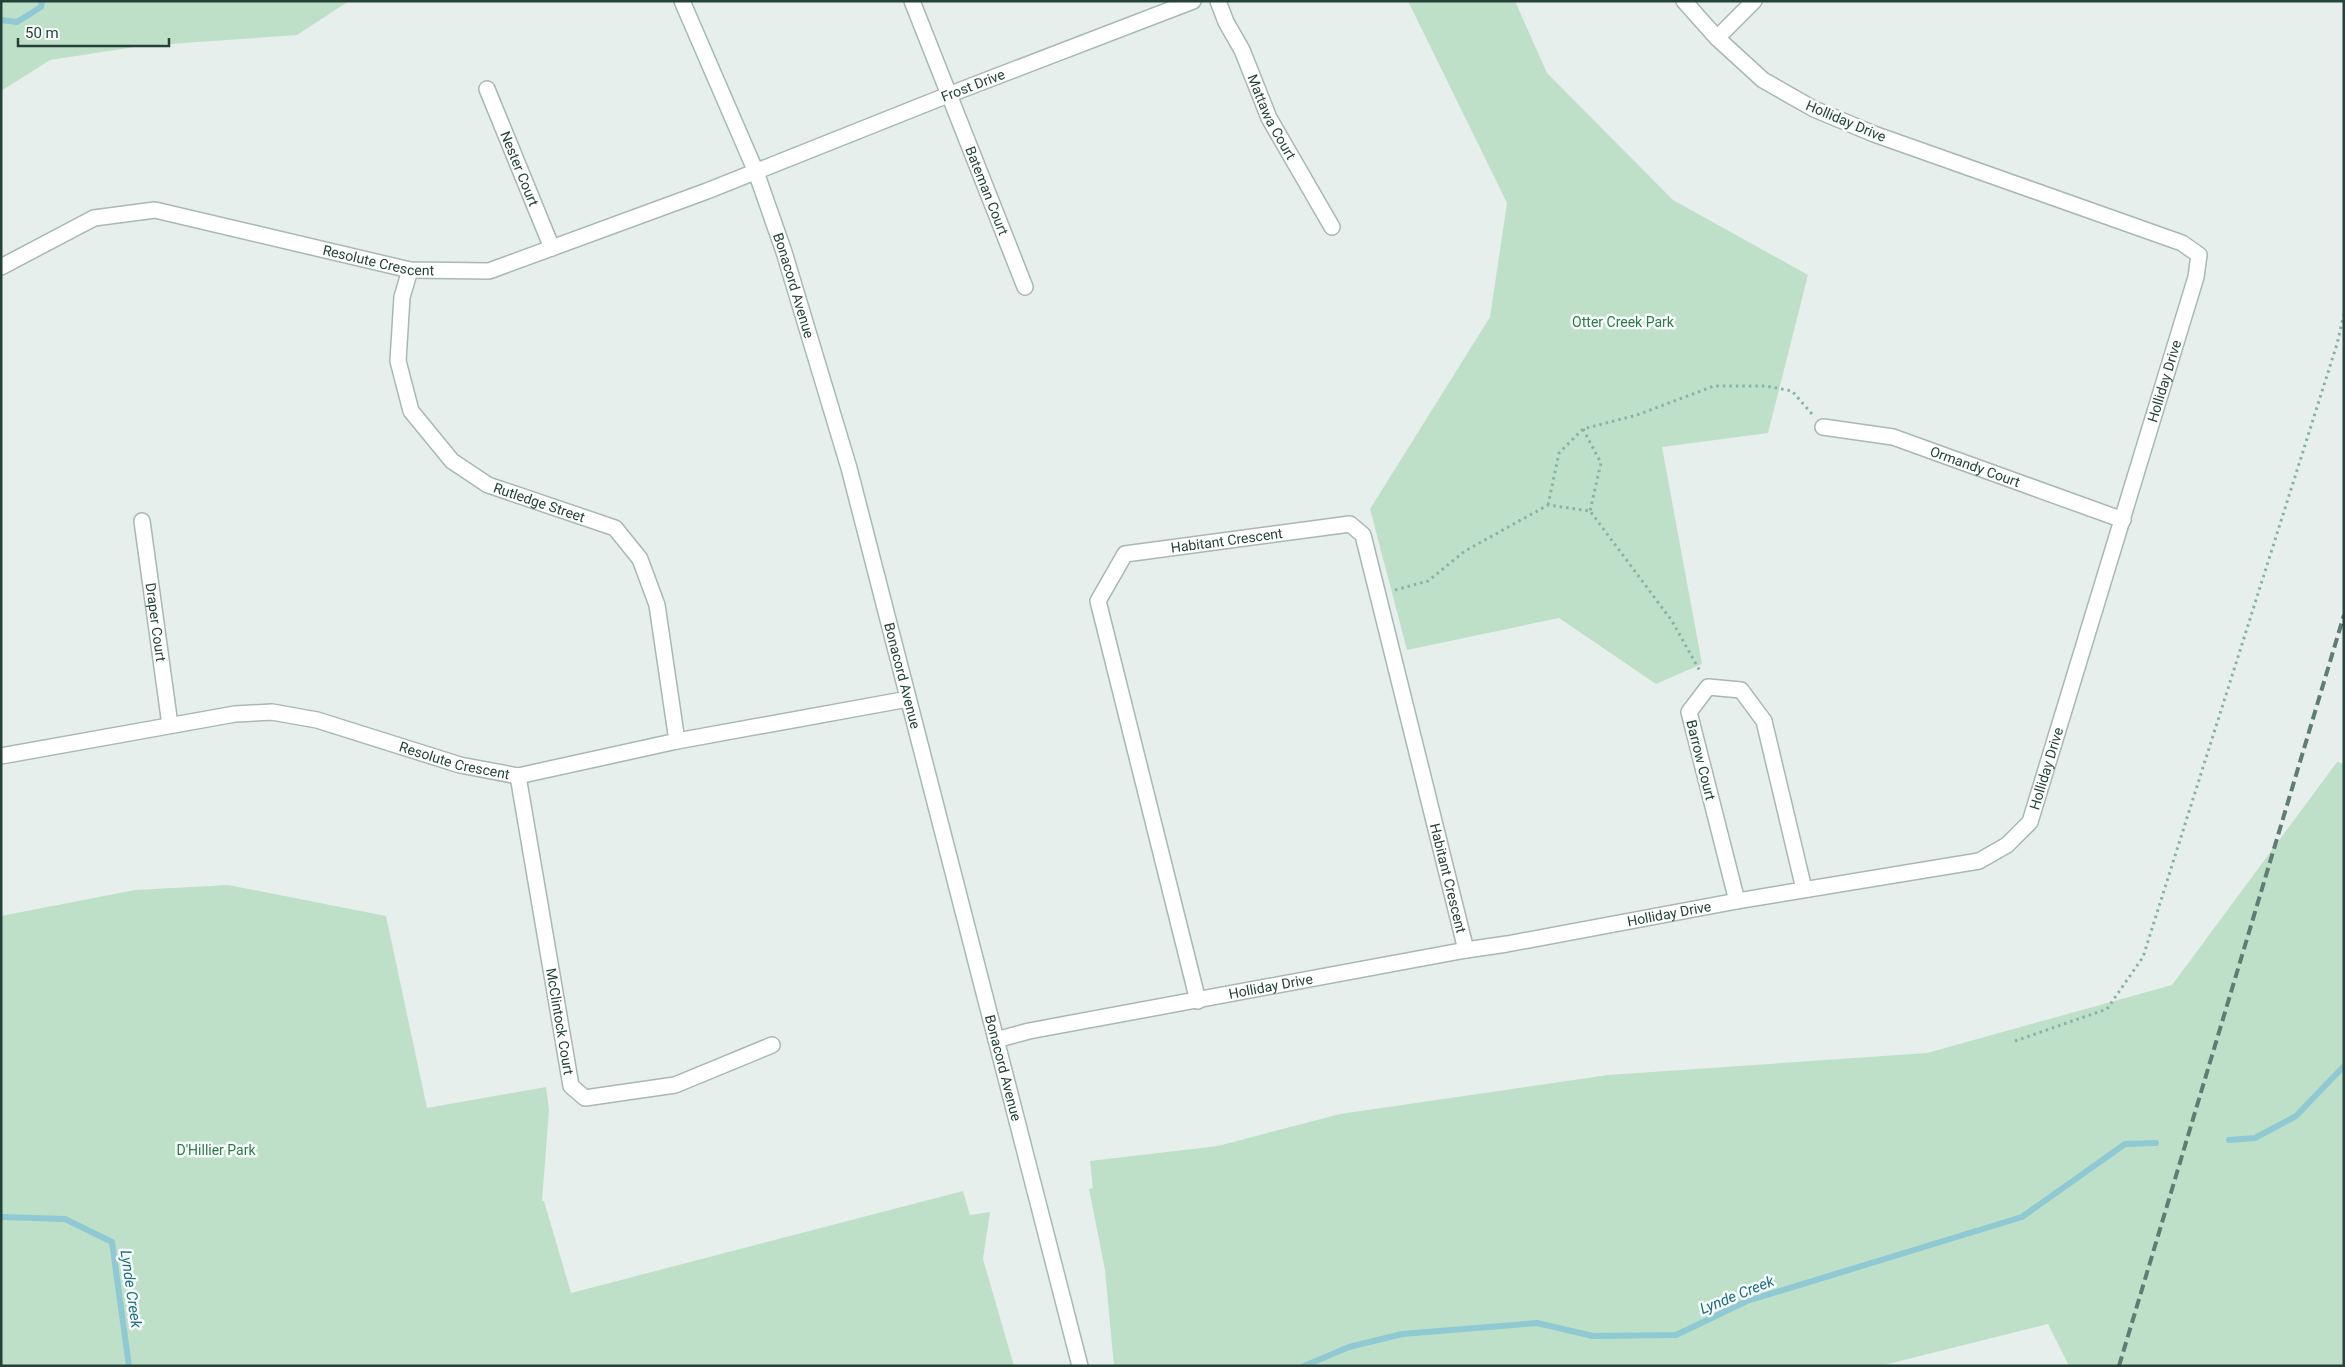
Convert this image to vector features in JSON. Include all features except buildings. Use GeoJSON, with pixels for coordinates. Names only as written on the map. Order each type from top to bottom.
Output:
{"type":"FeatureCollection","features":[{"type":"Feature","properties":{"kind":"street","name":"Bonacord Avenue"},"geometry":{"type":"LineString","coordinates":[[682,1],[756,172],[784,252],[849,468],[1080,1366]]}},
{"type":"Feature","properties":{"kind":"street","name":"Bateman Court"},"geometry":{"type":"LineString","coordinates":[[912,1],[1025,287]]}},
{"type":"Feature","properties":{"kind":"street","name":"Frost Drive"},"geometry":{"type":"LineString","coordinates":[[756,172],[948,95],[1193,1]]}},
{"type":"Feature","properties":{"kind":"street","name":"Mattawa Court"},"geometry":{"type":"LineString","coordinates":[[1218,1],[1226,22],[1242,50],[1269,118],[1332,227]]}},
{"type":"Feature","properties":{"kind":"street","name":"Holliday Drive"},"geometry":{"type":"LineString","coordinates":[[996,1040],[1029,1031],[1466,950],[1804,889],[1979,861],[2007,845],[2030,822],[2196,277],[2199,255],[2182,243],[1874,134],[1814,110],[1763,80],[1718,38],[1684,1]]}},
{"type":"Feature","properties":{"kind":"street"},"geometry":{"type":"LineString","coordinates":[[1718,38],[1754,1]]}},
{"type":"Feature","properties":{"kind":"street","name":"Nester Court"},"geometry":{"type":"LineString","coordinates":[[487,89],[552,248]]}},
{"type":"Feature","properties":{"kind":"street","name":"Resolute Crescent"},"geometry":{"type":"LineString","coordinates":[[1,267],[94,218],[155,210],[410,270],[489,271],[756,172]]}},
{"type":"Feature","properties":{"kind":"street","name":"Rutledge Street"},"geometry":{"type":"LineString","coordinates":[[410,270],[402,297],[398,361],[411,411],[452,461],[488,485],[615,528],[640,559],[657,605],[677,741]]}},
{"type":"Feature","properties":{"kind":"street","name":"Ormandy Court"},"geometry":{"type":"LineString","coordinates":[[1823,427],[1893,437],[2123,520]]}},
{"type":"Feature","properties":{"kind":"street","name":"Draper Court"},"geometry":{"type":"LineString","coordinates":[[142,521],[170,725]]}},
{"type":"Feature","properties":{"kind":"street","name":"Habitant Crescent"},"geometry":{"type":"LineString","coordinates":[[1198,1001],[1098,601],[1124,554],[1350,524],[1363,535],[1466,950]]}},
{"type":"Feature","properties":{"kind":"street"},"geometry":{"type":"LineString","coordinates":[[1708,687],[1741,690],[1764,721],[1804,889]]}},
{"type":"Feature","properties":{"kind":"street","name":"Barrow Court"},"geometry":{"type":"LineString","coordinates":[[1708,687],[1689,712],[1737,901]]}},
{"type":"Feature","properties":{"kind":"street","name":"Resolute Crescent"},"geometry":{"type":"LineString","coordinates":[[1,756],[235,714],[272,712],[317,720],[460,765],[518,776],[677,741],[908,699]]}},
{"type":"Feature","properties":{"kind":"street","name":"McClintock Court"},"geometry":{"type":"LineString","coordinates":[[518,776],[571,1086],[585,1098],[676,1085],[772,1045]]}},
{"type":"Feature","properties":{"kind":"path"},"geometry":{"type":"LineString","coordinates":[[2015,1041],[2107,1009],[2144,957],[2337,344],[2344,314]]}},
{"type":"Feature","properties":{"kind":"path"},"geometry":{"type":"LineString","coordinates":[[1548,505],[1559,453],[1583,429],[1637,415],[1714,386],[1766,386],[1792,391],[1823,427]]}},
{"type":"Feature","properties":{"kind":"path"},"geometry":{"type":"LineString","coordinates":[[1583,429],[1601,463],[1590,511]]}},
{"type":"Feature","properties":{"kind":"path"},"geometry":{"type":"LineString","coordinates":[[1377,594],[1428,581],[1465,551],[1548,505],[1590,511],[1672,621],[1708,687]]}},
{"type":"Feature","properties":{"kind":"green space"},"geometry":{"type":"Polygon","coordinates":[[[1,1],[349,1],[297,35],[141,46],[50,60],[1,91],[1,1]]]}},
{"type":"Feature","properties":{"kind":"green space","name":"Otter Creek Park"},"geometry":{"type":"Polygon","coordinates":[[[1408,1],[1515,1],[1547,73],[1673,200],[1808,275],[1768,433],[1662,447],[1702,664],[1656,684],[1559,618],[1407,650],[1370,509],[1490,317],[1507,203],[1408,1]]]}},
{"type":"Feature","properties":{"kind":"green space"},"geometry":{"type":"Polygon","coordinates":[[[2337,762],[2344,764],[2344,1366],[2069,1366],[2048,1324],[1880,1366],[1114,1366],[1105,1270],[1089,1189],[1093,1188],[1090,1161],[1218,1146],[1340,1114],[1608,1075],[1927,1053],[2172,985],[2337,762]]]}},
{"type":"Feature","properties":{"kind":"green space","name":"D'Hillier Park"},"geometry":{"type":"Polygon","coordinates":[[[228,885],[386,916],[427,1108],[546,1087],[549,1110],[542,1201],[544,1201],[571,1293],[963,1191],[970,1215],[990,1212],[983,1259],[1014,1366],[1,1366],[1,916],[135,890],[228,885]]]}},
{"type":"Feature","properties":{"kind":"waterway"},"geometry":{"type":"LineString","coordinates":[[1,20],[17,22],[41,7],[42,1]]}},
{"type":"Feature","properties":{"kind":"waterway","name":"Lynde Creek"},"geometry":{"type":"LineString","coordinates":[[2229,1140],[2255,1138],[2296,1116],[2344,1066]]}},
{"type":"Feature","properties":{"kind":"waterway","name":"Lynde Creek"},"geometry":{"type":"LineString","coordinates":[[1304,1366],[1349,1347],[1402,1334],[1537,1323],[1593,1336],[1676,1335],[1747,1301],[2022,1217],[2125,1144],[2156,1143]]}},
{"type":"Feature","properties":{"kind":"waterway","name":"Lynde Creek"},"geometry":{"type":"LineString","coordinates":[[1,1217],[65,1219],[112,1242],[129,1366]]}},
{"type":"Feature","properties":{"kind":"railway"},"geometry":{"type":"LineString","coordinates":[[2119,1366],[2344,615]]}}]}
